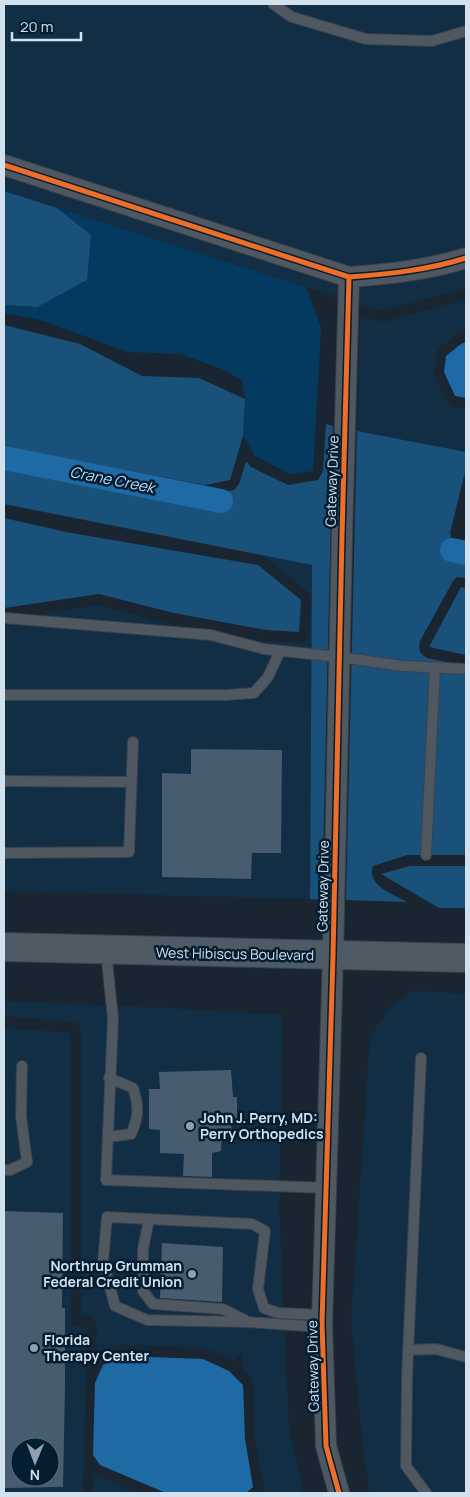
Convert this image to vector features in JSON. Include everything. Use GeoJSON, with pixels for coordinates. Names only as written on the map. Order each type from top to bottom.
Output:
{"type":"FeatureCollection","features":[{"type":"Feature","properties":{"kind":"street"},"geometry":{"type":"LineString","coordinates":[[4,164],[349,278],[399,273],[445,265],[466,258]]}},
{"type":"Feature","properties":{"kind":"street","name":"Gateway Drive"},"geometry":{"type":"LineString","coordinates":[[338,1493],[326,1446],[323,1321],[349,278]]}},
{"type":"Feature","properties":{"kind":"street","name":"West Hibiscus Boulevard"},"geometry":{"type":"LineString","coordinates":[[4,948],[466,958]]}},
{"type":"Feature","properties":{"kind":"lane"},"geometry":{"type":"LineString","coordinates":[[273,4],[292,17],[366,39],[432,41],[466,31]]}},
{"type":"Feature","properties":{"kind":"lane"},"geometry":{"type":"LineString","coordinates":[[4,618],[211,635],[264,649],[403,666],[466,669]]}},
{"type":"Feature","properties":{"kind":"lane"},"geometry":{"type":"LineString","coordinates":[[4,695],[226,695],[254,693],[268,677],[280,651]]}},
{"type":"Feature","properties":{"kind":"lane"},"geometry":{"type":"LineString","coordinates":[[426,855],[435,668]]}},
{"type":"Feature","properties":{"kind":"lane"},"geometry":{"type":"LineString","coordinates":[[4,853],[129,852],[132,742]]}},
{"type":"Feature","properties":{"kind":"lane"},"geometry":{"type":"LineString","coordinates":[[4,781],[131,782]]}},
{"type":"Feature","properties":{"kind":"lane"},"geometry":{"type":"LineString","coordinates":[[106,950],[112,1019],[106,1180],[327,1188]]}},
{"type":"Feature","properties":{"kind":"lane"},"geometry":{"type":"LineString","coordinates":[[421,1058],[408,1350],[406,1466],[426,1493]]}},
{"type":"Feature","properties":{"kind":"lane"},"geometry":{"type":"LineString","coordinates":[[4,1170],[10,1170],[27,1162],[21,1116],[22,1066]]}},
{"type":"Feature","properties":{"kind":"lane"},"geometry":{"type":"LineString","coordinates":[[108,1137],[131,1134],[137,1121],[138,1101],[133,1088],[110,1078]]}},
{"type":"Feature","properties":{"kind":"lane"},"geometry":{"type":"LineString","coordinates":[[107,1217],[252,1224],[265,1231],[258,1289],[264,1308],[278,1313],[323,1321],[147,1320],[115,1306],[103,1262],[107,1217]]}},
{"type":"Feature","properties":{"kind":"lane"},"geometry":{"type":"LineString","coordinates":[[148,1219],[143,1249],[142,1291],[153,1304],[223,1309],[248,1322]]}},
{"type":"Feature","properties":{"kind":"lane"},"geometry":{"type":"LineString","coordinates":[[408,1350],[436,1349],[466,1357]]}},
{"type":"Feature","properties":{"kind":"shaded area"},"geometry":{"type":"Polygon","coordinates":[[[4,4],[466,4],[466,288],[382,311],[4,191],[4,4]]]}},
{"type":"Feature","properties":{"kind":"shaded area"},"geometry":{"type":"Polygon","coordinates":[[[4,191],[57,208],[91,235],[87,280],[37,307],[4,305],[4,191]]]}},
{"type":"Feature","properties":{"kind":"shaded area"},"geometry":{"type":"Polygon","coordinates":[[[57,208],[306,287],[321,328],[313,471],[290,474],[255,456],[243,436],[245,399],[242,380],[222,369],[180,354],[128,352],[40,320],[4,313],[4,305],[37,307],[91,235],[57,208]]]}},
{"type":"Feature","properties":{"kind":"shaded area"},"geometry":{"type":"Polygon","coordinates":[[[466,299],[466,330],[459,332],[438,349],[434,374],[448,404],[453,407],[466,409],[466,452],[357,431],[360,316],[384,322],[466,299]]]}},
{"type":"Feature","properties":{"kind":"shaded area"},"geometry":{"type":"Polygon","coordinates":[[[4,325],[80,344],[142,376],[199,378],[245,399],[243,436],[230,480],[205,485],[4,447],[4,325]]]}},
{"type":"Feature","properties":{"kind":"shaded area"},"geometry":{"type":"Polygon","coordinates":[[[466,342],[466,398],[455,396],[444,372],[446,356],[466,342]]]}},
{"type":"Feature","properties":{"kind":"shaded area"},"geometry":{"type":"Polygon","coordinates":[[[326,424],[333,426],[322,900],[310,899],[312,565],[4,504],[4,459],[204,496],[234,490],[239,484],[246,461],[251,467],[288,485],[318,480],[323,471],[326,424]]]}},
{"type":"Feature","properties":{"kind":"shaded area"},"geometry":{"type":"Polygon","coordinates":[[[357,431],[466,452],[466,468],[450,533],[453,544],[466,549],[466,578],[457,577],[453,581],[419,646],[421,653],[427,658],[466,666],[466,855],[407,855],[373,866],[373,879],[377,884],[407,902],[346,900],[357,431]]]}},
{"type":"Feature","properties":{"kind":"shaded area"},"geometry":{"type":"Polygon","coordinates":[[[4,518],[66,532],[258,565],[301,600],[299,632],[266,630],[174,613],[99,594],[4,608],[4,518]]]}},
{"type":"Feature","properties":{"kind":"shaded area"},"geometry":{"type":"Polygon","coordinates":[[[262,555],[312,565],[310,899],[4,891],[4,620],[98,605],[172,625],[265,641],[302,643],[307,639],[309,633],[311,600],[309,593],[262,555]]]}},
{"type":"Feature","properties":{"kind":"shaded area"},"geometry":{"type":"Polygon","coordinates":[[[461,587],[466,588],[466,655],[429,647],[461,587]]]}},
{"type":"Feature","properties":{"kind":"shaded area"},"geometry":{"type":"Polygon","coordinates":[[[410,866],[466,866],[466,908],[439,908],[381,874],[410,866]]]}},
{"type":"Feature","properties":{"kind":"shaded area"},"geometry":{"type":"Polygon","coordinates":[[[413,991],[466,994],[466,1493],[370,1493],[364,1457],[351,1323],[370,1037],[392,1005],[413,991]]]}},
{"type":"Feature","properties":{"kind":"shaded area"},"geometry":{"type":"Polygon","coordinates":[[[4,1001],[283,1015],[279,1209],[289,1427],[303,1493],[262,1493],[264,1489],[255,1438],[253,1384],[250,1376],[243,1370],[242,1352],[235,1361],[204,1348],[123,1345],[96,1356],[96,1322],[91,1317],[81,1315],[81,1032],[79,1026],[74,1022],[4,1016],[4,1001]]]}},
{"type":"Feature","properties":{"kind":"shaded area"},"geometry":{"type":"Polygon","coordinates":[[[4,1028],[71,1033],[71,1325],[87,1328],[83,1493],[4,1493],[4,1028]]]}},
{"type":"Feature","properties":{"kind":"shaded area"},"geometry":{"type":"Polygon","coordinates":[[[123,1356],[203,1359],[229,1371],[243,1385],[245,1439],[253,1487],[246,1493],[166,1493],[100,1465],[93,1455],[95,1383],[103,1365],[123,1356]]]}},
{"type":"Feature","properties":{"kind":"shaded area"},"geometry":{"type":"Polygon","coordinates":[[[93,1473],[110,1481],[137,1493],[93,1493],[93,1473]]]}},
{"type":"Feature","properties":{"kind":"building"},"geometry":{"type":"Polygon","coordinates":[[[191,749],[282,750],[281,853],[252,853],[251,879],[162,877],[162,773],[191,774],[191,749]]]}},
{"type":"Feature","properties":{"kind":"building","name":"John J. Perry, MD: Perry Orthopedics"},"geometry":{"type":"Polygon","coordinates":[[[231,1070],[233,1097],[237,1097],[237,1123],[231,1123],[232,1133],[222,1134],[221,1151],[212,1153],[212,1177],[183,1176],[184,1154],[160,1153],[160,1130],[149,1129],[149,1089],[160,1089],[159,1072],[231,1070]]]}},
{"type":"Feature","properties":{"kind":"building"},"geometry":{"type":"Polygon","coordinates":[[[4,1211],[63,1213],[62,1308],[65,1308],[65,1387],[63,1487],[4,1488],[4,1211]]]}},
{"type":"Feature","properties":{"kind":"building","name":"Northrup Grumman Federal Credit Union"},"geometry":{"type":"Polygon","coordinates":[[[162,1243],[223,1247],[222,1302],[160,1298],[162,1243]]]}},
{"type":"Feature","properties":{"kind":"waterway","name":"Crane Creek"},"geometry":{"type":"LineString","coordinates":[[4,458],[221,501]]}},
{"type":"Feature","properties":{"kind":"waterway","name":"Crane Creek"},"geometry":{"type":"LineString","coordinates":[[452,550],[466,553]]}},
{"type":"Feature","properties":{"kind":"cycle path"},"geometry":{"type":"LineString","coordinates":[[4,165],[349,277],[408,271],[466,258]]}},
{"type":"Feature","properties":{"kind":"cycle path"},"geometry":{"type":"LineString","coordinates":[[339,1493],[326,1446],[322,1323],[333,956],[349,277]]}},
{"type":"Feature","properties":{"kind":"place","name":"John J. Perry, MD: Perry Orthopedics"},"geometry":{"type":"Point","coordinates":[190,1126]}},
{"type":"Feature","properties":{"kind":"place","name":"Northrup Grumman Federal Credit Union"},"geometry":{"type":"Point","coordinates":[192,1274]}},
{"type":"Feature","properties":{"kind":"place","name":"Florida Therapy Center"},"geometry":{"type":"Point","coordinates":[34,1348]}}]}
